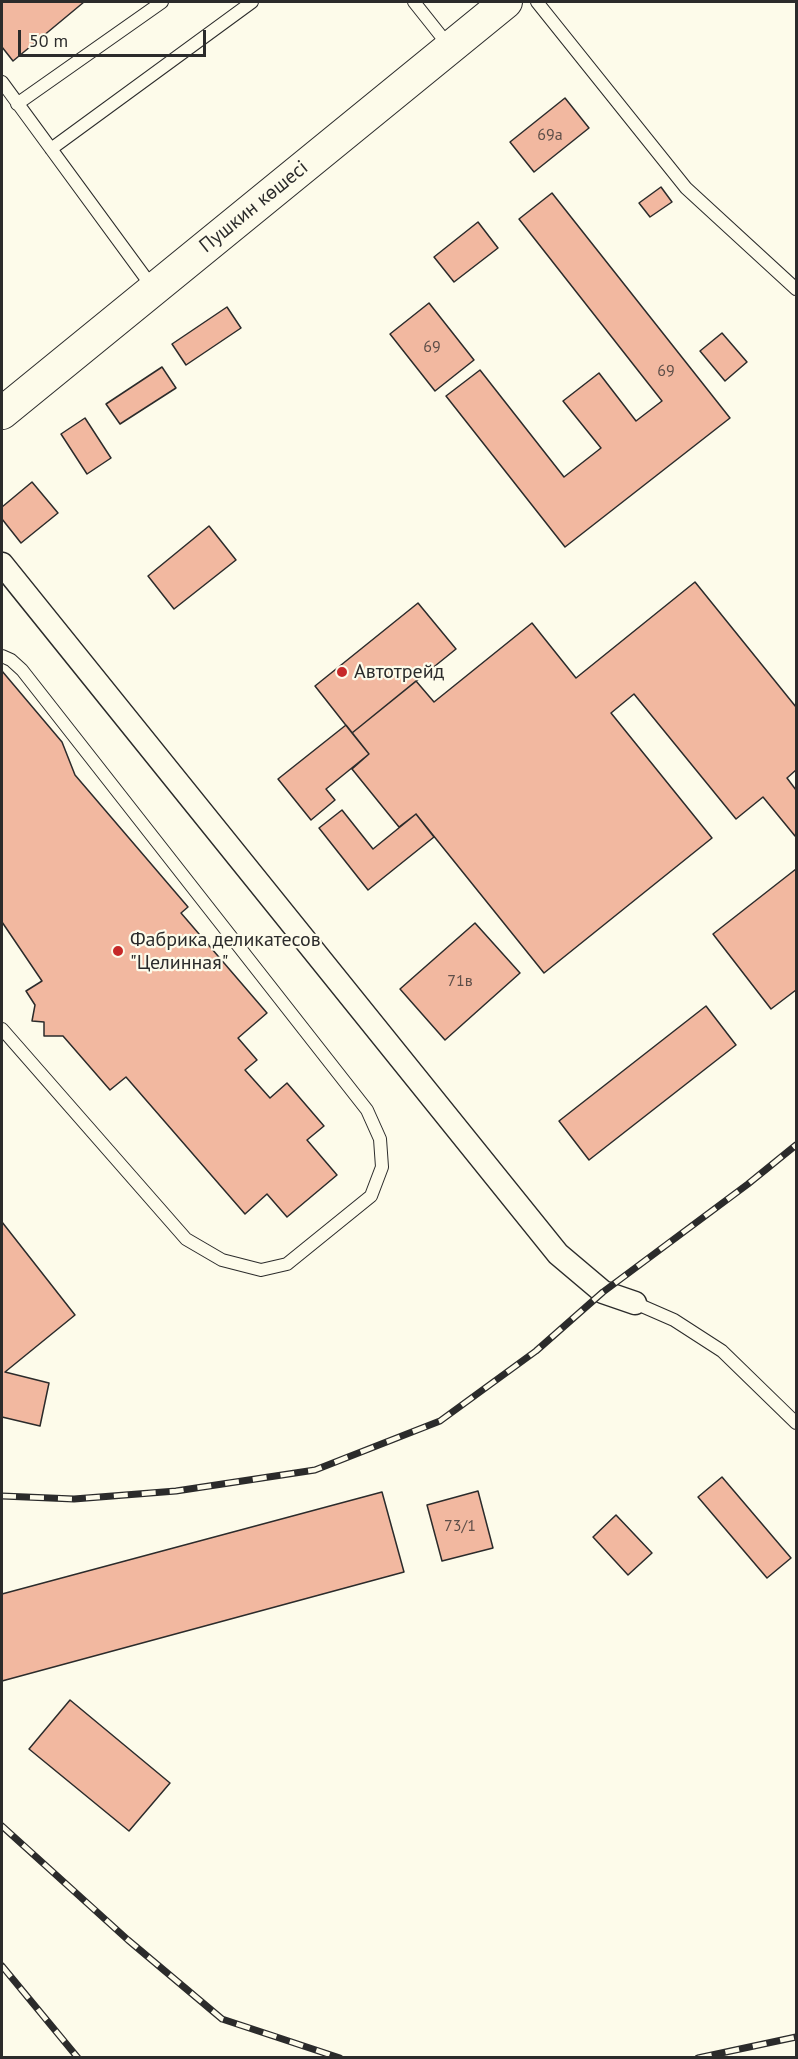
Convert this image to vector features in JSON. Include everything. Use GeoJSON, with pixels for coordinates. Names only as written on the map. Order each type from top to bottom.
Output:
{"type":"FeatureCollection","features":[{"type":"Feature","properties":{"kind":"main road","name":"Пушкин көшесі"},"geometry":{"type":"LineString","coordinates":[[2,413],[506,2]]}},
{"type":"Feature","properties":{"kind":"street"},"geometry":{"type":"LineString","coordinates":[[2,564],[558,1254],[603,1292],[635,1304]]}},
{"type":"Feature","properties":{"kind":"lane"},"geometry":{"type":"LineString","coordinates":[[17,104],[162,2]]}},
{"type":"Feature","properties":{"kind":"lane"},"geometry":{"type":"LineString","coordinates":[[51,149],[252,2]]}},
{"type":"Feature","properties":{"kind":"lane"},"geometry":{"type":"LineString","coordinates":[[414,2],[450,47]]}},
{"type":"Feature","properties":{"kind":"lane"},"geometry":{"type":"LineString","coordinates":[[537,2],[686,188],[796,289]]}},
{"type":"Feature","properties":{"kind":"lane"},"geometry":{"type":"LineString","coordinates":[[2,82],[154,289]]}},
{"type":"Feature","properties":{"kind":"lane"},"geometry":{"type":"LineString","coordinates":[[2,656],[22,670],[367,1110],[380,1139],[382,1167],[371,1196],[287,1264],[261,1270],[222,1260],[186,1239],[2,1029]]}},
{"type":"Feature","properties":{"kind":"lane"},"geometry":{"type":"LineString","coordinates":[[635,1304],[674,1320],[722,1351],[796,1423]]}},
{"type":"Feature","properties":{"kind":"building"},"geometry":{"type":"Polygon","coordinates":[[[2,2],[84,2],[13,61],[2,47],[2,2]]]}},
{"type":"Feature","properties":{"kind":"building"},"geometry":{"type":"Polygon","coordinates":[[[565,98],[589,128],[534,172],[510,142],[565,98]]]}},
{"type":"Feature","properties":{"kind":"building"},"geometry":{"type":"Polygon","coordinates":[[[661,187],[672,202],[650,217],[639,203],[661,187]]]}},
{"type":"Feature","properties":{"kind":"building"},"geometry":{"type":"Polygon","coordinates":[[[552,193],[730,418],[565,547],[446,396],[480,370],[564,477],[601,448],[563,401],[599,373],[636,421],[662,401],[519,219],[552,193]]]}},
{"type":"Feature","properties":{"kind":"building"},"geometry":{"type":"Polygon","coordinates":[[[478,222],[498,248],[454,282],[434,257],[478,222]]]}},
{"type":"Feature","properties":{"kind":"building"},"geometry":{"type":"Polygon","coordinates":[[[429,303],[474,360],[435,391],[390,334],[429,303]]]}},
{"type":"Feature","properties":{"kind":"building"},"geometry":{"type":"Polygon","coordinates":[[[227,307],[241,328],[186,365],[172,344],[227,307]]]}},
{"type":"Feature","properties":{"kind":"building"},"geometry":{"type":"Polygon","coordinates":[[[722,333],[747,362],[725,381],[700,351],[722,333]]]}},
{"type":"Feature","properties":{"kind":"building"},"geometry":{"type":"Polygon","coordinates":[[[162,367],[176,388],[120,424],[106,404],[162,367]]]}},
{"type":"Feature","properties":{"kind":"building"},"geometry":{"type":"Polygon","coordinates":[[[85,418],[111,458],[87,474],[61,434],[85,418]]]}},
{"type":"Feature","properties":{"kind":"building"},"geometry":{"type":"Polygon","coordinates":[[[32,482],[58,513],[21,543],[2,519],[2,507],[32,482]]]}},
{"type":"Feature","properties":{"kind":"building"},"geometry":{"type":"Polygon","coordinates":[[[209,526],[236,560],[174,609],[148,576],[209,526]]]}},
{"type":"Feature","properties":{"kind":"building"},"geometry":{"type":"Polygon","coordinates":[[[695,582],[796,707],[796,770],[787,778],[796,790],[796,835],[763,797],[736,819],[634,694],[611,713],[712,838],[544,973],[416,814],[399,827],[352,769],[369,754],[352,733],[416,681],[434,702],[532,623],[576,678],[695,582]]]}},
{"type":"Feature","properties":{"kind":"building"},"geometry":{"type":"Polygon","coordinates":[[[418,603],[456,649],[352,733],[315,686],[418,603]]]}},
{"type":"Feature","properties":{"kind":"building","name":"Фабрика деликатесов \"Целинная\""},"geometry":{"type":"Polygon","coordinates":[[[2,671],[62,742],[75,775],[188,907],[181,913],[267,1013],[238,1038],[257,1060],[245,1070],[270,1098],[287,1083],[324,1126],[307,1140],[337,1175],[287,1217],[267,1194],[245,1214],[126,1077],[110,1090],[63,1036],[44,1036],[44,1022],[32,1021],[35,1005],[26,991],[42,981],[2,922],[2,671]]]}},
{"type":"Feature","properties":{"kind":"building"},"geometry":{"type":"Polygon","coordinates":[[[346,725],[369,754],[326,789],[335,800],[311,820],[278,779],[346,725]]]}},
{"type":"Feature","properties":{"kind":"building"},"geometry":{"type":"Polygon","coordinates":[[[342,810],[373,849],[416,814],[434,837],[368,890],[319,828],[342,810]]]}},
{"type":"Feature","properties":{"kind":"building"},"geometry":{"type":"Polygon","coordinates":[[[796,869],[796,990],[771,1009],[713,934],[796,869]]]}},
{"type":"Feature","properties":{"kind":"building"},"geometry":{"type":"Polygon","coordinates":[[[475,923],[520,973],[445,1040],[400,989],[475,923]]]}},
{"type":"Feature","properties":{"kind":"building"},"geometry":{"type":"Polygon","coordinates":[[[706,1006],[736,1045],[589,1160],[559,1121],[706,1006]]]}},
{"type":"Feature","properties":{"kind":"building"},"geometry":{"type":"Polygon","coordinates":[[[2,1222],[75,1315],[5,1372],[49,1383],[40,1426],[2,1417],[2,1222]]]}},
{"type":"Feature","properties":{"kind":"building"},"geometry":{"type":"Polygon","coordinates":[[[722,1477],[791,1558],[767,1578],[698,1497],[722,1477]]]}},
{"type":"Feature","properties":{"kind":"building"},"geometry":{"type":"Polygon","coordinates":[[[478,1491],[493,1548],[442,1561],[427,1505],[478,1491]]]}},
{"type":"Feature","properties":{"kind":"building"},"geometry":{"type":"Polygon","coordinates":[[[382,1492],[404,1572],[2,1681],[2,1594],[382,1492]]]}},
{"type":"Feature","properties":{"kind":"building"},"geometry":{"type":"Polygon","coordinates":[[[616,1515],[652,1553],[628,1575],[593,1537],[616,1515]]]}},
{"type":"Feature","properties":{"kind":"building"},"geometry":{"type":"Polygon","coordinates":[[[70,1700],[170,1783],[129,1831],[29,1749],[70,1700]]]}},
{"type":"Feature","properties":{"kind":"railway"},"geometry":{"type":"LineString","coordinates":[[2,1496],[74,1499],[176,1491],[315,1470],[440,1421],[536,1351],[603,1292],[748,1184],[796,1145]]}},
{"type":"Feature","properties":{"kind":"railway"},"geometry":{"type":"LineString","coordinates":[[2,1826],[128,1940],[222,2019],[340,2058]]}},
{"type":"Feature","properties":{"kind":"railway"},"geometry":{"type":"LineString","coordinates":[[2,1966],[78,2058]]}},
{"type":"Feature","properties":{"kind":"railway"},"geometry":{"type":"LineString","coordinates":[[698,2058],[796,2037]]}},
{"type":"Feature","properties":{"kind":"place","name":"Автотрейд"},"geometry":{"type":"Point","coordinates":[342,672]}},
{"type":"Feature","properties":{"kind":"place","name":"Фабрика деликатесов \"Целинная\""},"geometry":{"type":"Point","coordinates":[118,951]}}]}
